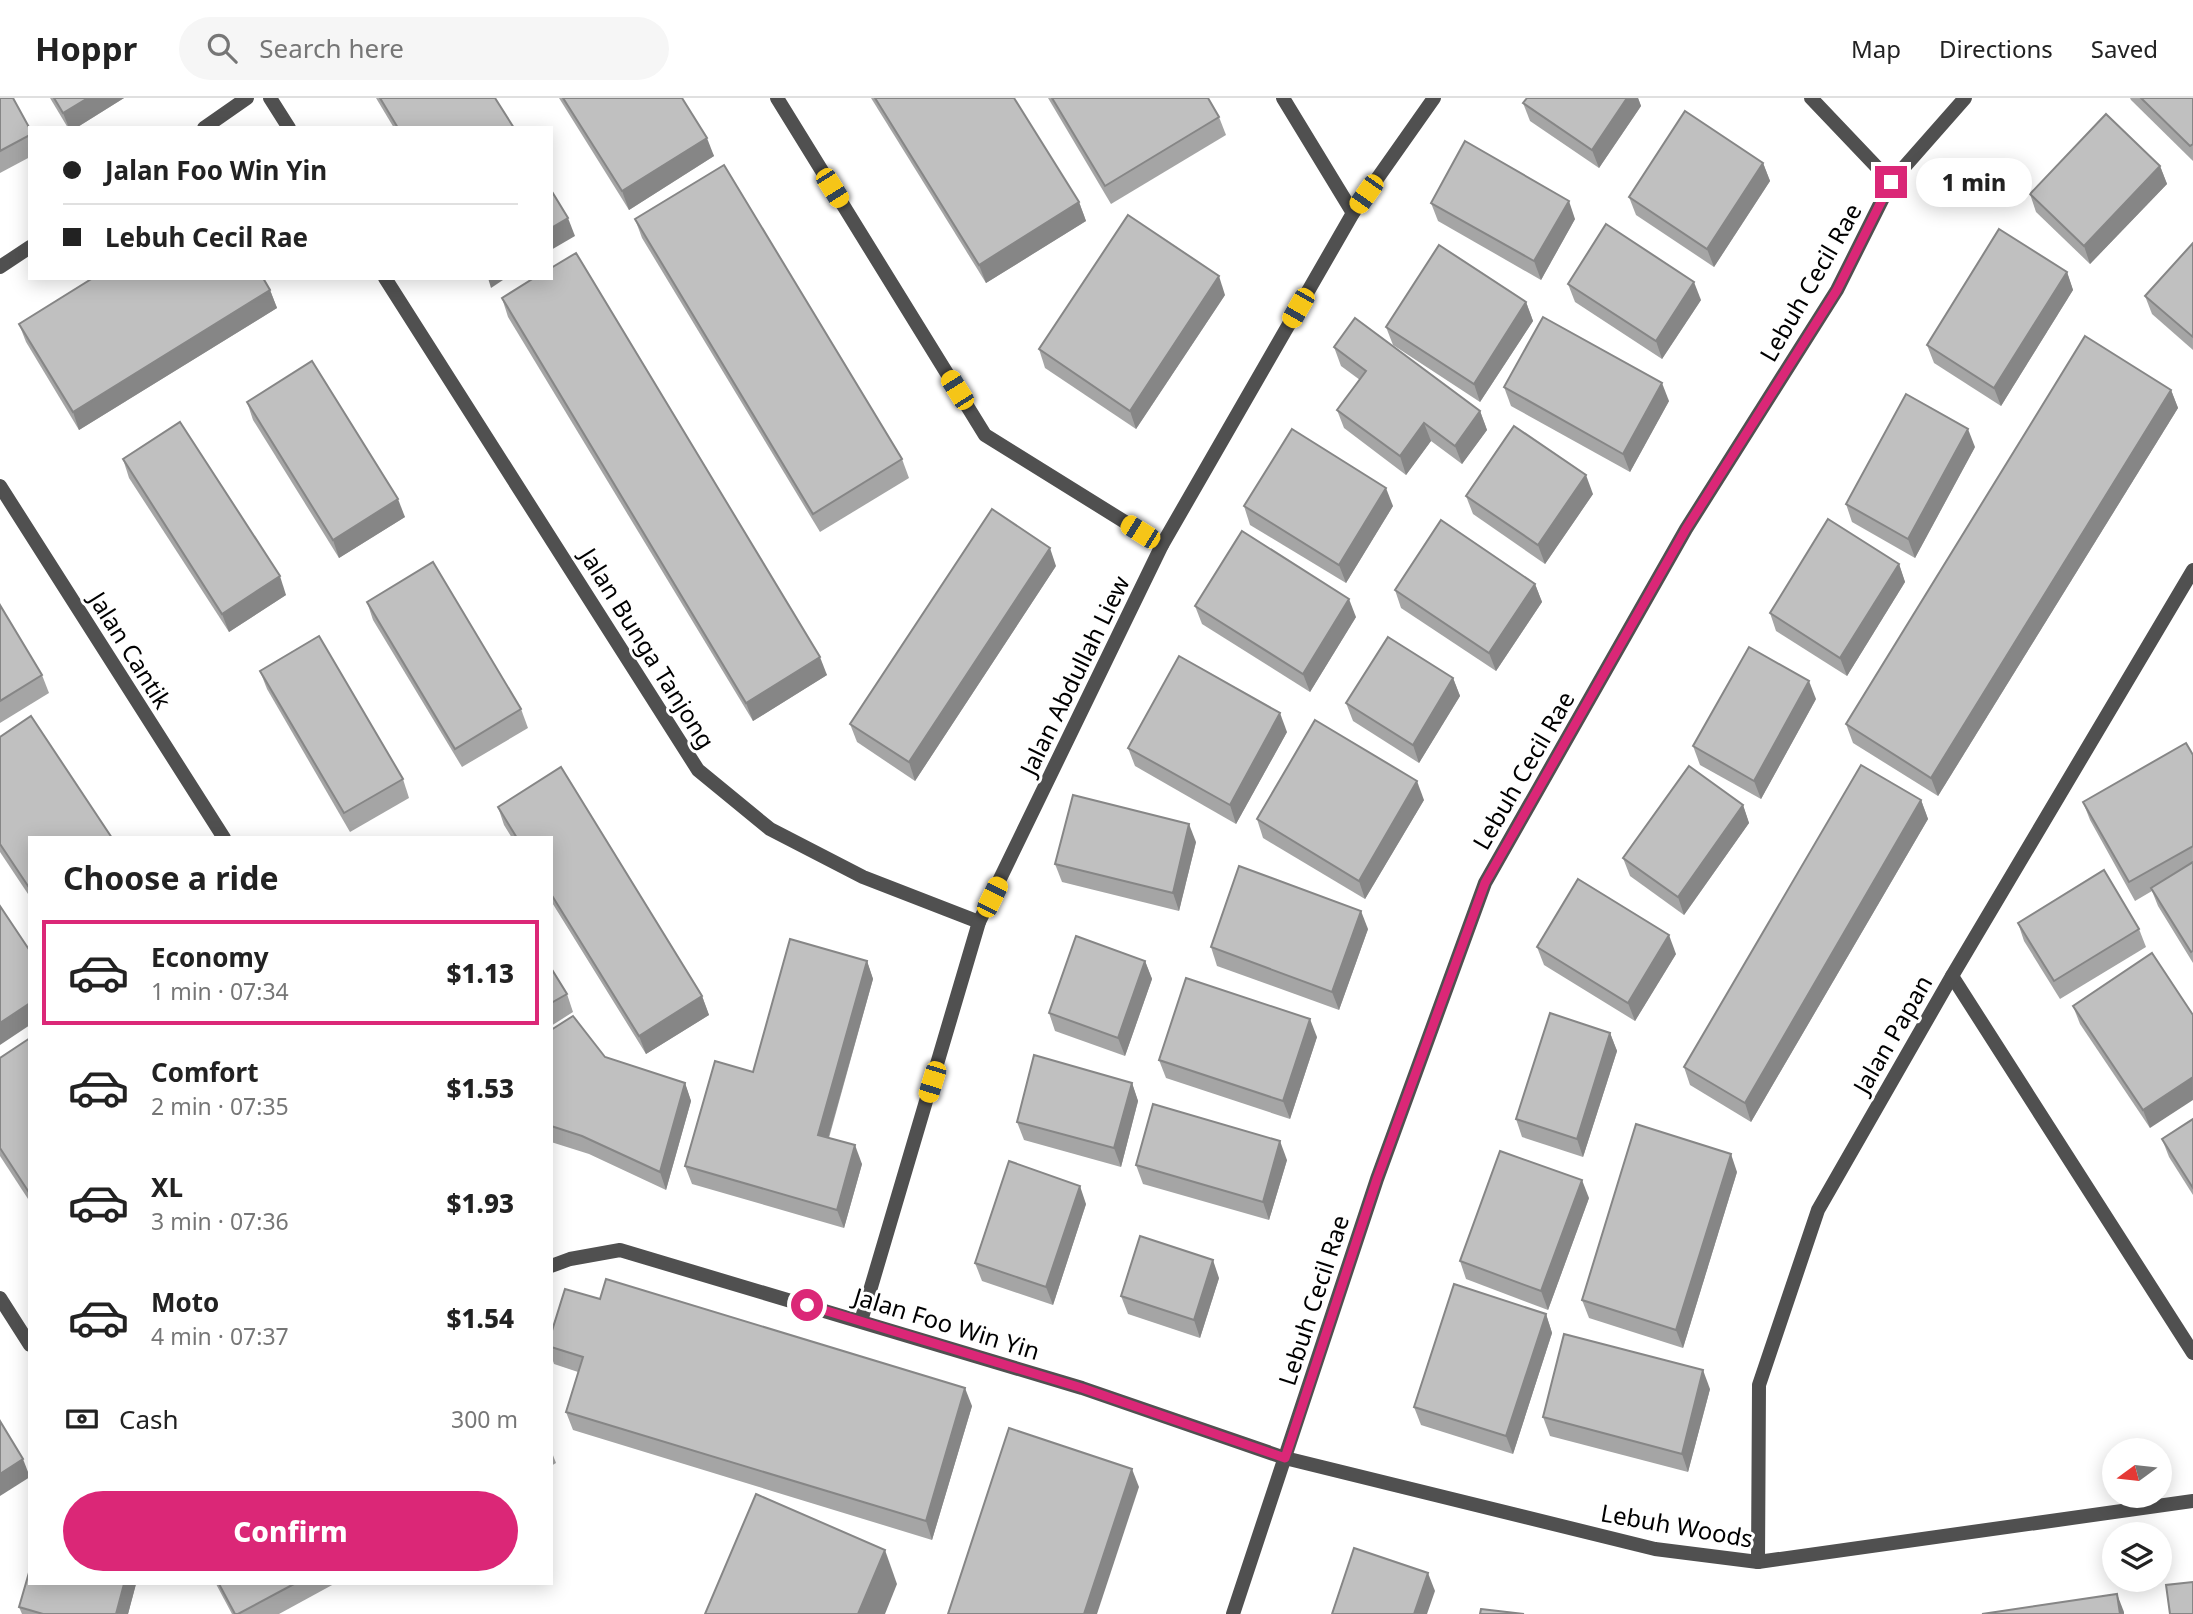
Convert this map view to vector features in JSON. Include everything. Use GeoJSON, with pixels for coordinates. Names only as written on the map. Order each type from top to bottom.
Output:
{"type":"FeatureCollection","features":[{"type":"Feature","properties":{"kind":"street"},"geometry":{"type":"LineString","coordinates":[[207,126],[247,98]]}},
{"type":"Feature","properties":{"kind":"street"},"geometry":{"type":"LineString","coordinates":[[270,98],[288,126]]}},
{"type":"Feature","properties":{"kind":"street"},"geometry":{"type":"LineString","coordinates":[[777,98],[985,435],[1162,545]]}},
{"type":"Feature","properties":{"kind":"street"},"geometry":{"type":"LineString","coordinates":[[1283,98],[1353,213]]}},
{"type":"Feature","properties":{"kind":"street","name":"Jalan Abdullah Liew"},"geometry":{"type":"LineString","coordinates":[[860,1321],[979,922],[1162,545],[1353,213],[1434,98]]}},
{"type":"Feature","properties":{"kind":"street"},"geometry":{"type":"LineString","coordinates":[[1811,98],[1891,182]]}},
{"type":"Feature","properties":{"kind":"street","name":"Lebuh Cecil Rae"},"geometry":{"type":"LineString","coordinates":[[1233,1614],[1377,1179],[1485,883],[1686,529],[1837,290],[1891,182],[1965,98]]}},
{"type":"Feature","properties":{"kind":"street"},"geometry":{"type":"LineString","coordinates":[[0,267],[28,248]]}},
{"type":"Feature","properties":{"kind":"street","name":"Jalan Bunga Tanjong"},"geometry":{"type":"LineString","coordinates":[[386,280],[698,770],[770,829],[863,877],[979,922]]}},
{"type":"Feature","properties":{"kind":"street","name":"Jalan Cantik"},"geometry":{"type":"LineString","coordinates":[[0,486],[223,836]]}},
{"type":"Feature","properties":{"kind":"street","name":"Jalan Papan"},"geometry":{"type":"LineString","coordinates":[[1758,1562],[1759,1385],[1818,1210],[1952,976],[2191,580]]}},
{"type":"Feature","properties":{"kind":"street"},"geometry":{"type":"LineString","coordinates":[[1952,976],[2193,1353]]}},
{"type":"Feature","properties":{"kind":"street","name":"Jalan Foo Win Yin"},"geometry":{"type":"LineString","coordinates":[[553,1265],[570,1259],[620,1250],[1082,1388],[1285,1458]]}},
{"type":"Feature","properties":{"kind":"street"},"geometry":{"type":"LineString","coordinates":[[0,1298],[28,1342]]}},
{"type":"Feature","properties":{"kind":"street","name":"Lebuh Woods"},"geometry":{"type":"LineString","coordinates":[[1285,1458],[1655,1549],[1758,1562],[2193,1501]]}},
{"type":"Feature","properties":{"kind":"building"},"geometry":{"type":"Polygon","coordinates":[[[0,98],[13,98],[28,126],[28,136],[0,151],[0,98]]]}},
{"type":"Feature","properties":{"kind":"building"},"geometry":{"type":"Polygon","coordinates":[[[54,98],[88,98],[63,113],[54,98]]]}},
{"type":"Feature","properties":{"kind":"building"},"geometry":{"type":"Polygon","coordinates":[[[380,98],[495,98],[513,126],[397,126],[380,98]]]}},
{"type":"Feature","properties":{"kind":"building"},"geometry":{"type":"Polygon","coordinates":[[[563,98],[682,98],[707,138],[622,191],[563,98]]]}},
{"type":"Feature","properties":{"kind":"building"},"geometry":{"type":"Polygon","coordinates":[[[875,98],[1014,98],[1079,202],[979,265],[875,98]]]}},
{"type":"Feature","properties":{"kind":"building"},"geometry":{"type":"Polygon","coordinates":[[[1052,98],[1208,98],[1219,117],[1105,186],[1052,98]]]}},
{"type":"Feature","properties":{"kind":"building"},"geometry":{"type":"Polygon","coordinates":[[[1527,98],[1627,98],[1592,150],[1523,103],[1527,98]]]}},
{"type":"Feature","properties":{"kind":"building"},"geometry":{"type":"Polygon","coordinates":[[[2141,98],[2193,98],[2193,144],[2190,146],[2141,98]]]}},
{"type":"Feature","properties":{"kind":"building"},"geometry":{"type":"Polygon","coordinates":[[[1685,111],[1763,163],[1707,249],[1629,197],[1685,111]]]}},
{"type":"Feature","properties":{"kind":"building"},"geometry":{"type":"Polygon","coordinates":[[[2106,114],[2160,166],[2084,246],[2030,194],[2106,114]]]}},
{"type":"Feature","properties":{"kind":"building"},"geometry":{"type":"Polygon","coordinates":[[[1465,141],[1569,201],[1534,261],[1431,203],[1465,141]]]}},
{"type":"Feature","properties":{"kind":"building"},"geometry":{"type":"Polygon","coordinates":[[[724,165],[902,459],[813,514],[635,219],[724,165]]]}},
{"type":"Feature","properties":{"kind":"building"},"geometry":{"type":"Polygon","coordinates":[[[553,193],[568,218],[553,227],[553,193]]]}},
{"type":"Feature","properties":{"kind":"building"},"geometry":{"type":"Polygon","coordinates":[[[1128,215],[1219,276],[1130,411],[1039,349],[1128,215]]]}},
{"type":"Feature","properties":{"kind":"building"},"geometry":{"type":"Polygon","coordinates":[[[1606,224],[1694,282],[1656,341],[1568,284],[1606,224]]]}},
{"type":"Feature","properties":{"kind":"building"},"geometry":{"type":"Polygon","coordinates":[[[1999,229],[2067,272],[1994,388],[1927,345],[1999,229]]]}},
{"type":"Feature","properties":{"kind":"building"},"geometry":{"type":"Polygon","coordinates":[[[2193,243],[2193,337],[2145,296],[2193,243]]]}},
{"type":"Feature","properties":{"kind":"building"},"geometry":{"type":"Polygon","coordinates":[[[1439,245],[1526,302],[1474,384],[1386,327],[1439,245]]]}},
{"type":"Feature","properties":{"kind":"building"},"geometry":{"type":"Polygon","coordinates":[[[576,253],[820,657],[746,703],[502,298],[531,280],[553,280],[553,267],[576,253]]]}},
{"type":"Feature","properties":{"kind":"building"},"geometry":{"type":"Polygon","coordinates":[[[90,280],[264,280],[270,290],[73,412],[19,324],[90,280]]]}},
{"type":"Feature","properties":{"kind":"building"},"geometry":{"type":"Polygon","coordinates":[[[1543,317],[1662,383],[1623,454],[1504,387],[1543,317]]]}},
{"type":"Feature","properties":{"kind":"building"},"geometry":{"type":"Polygon","coordinates":[[[1355,318],[1480,411],[1455,446],[1424,423],[1400,456],[1337,410],[1366,371],[1334,347],[1355,318]]]}},
{"type":"Feature","properties":{"kind":"building"},"geometry":{"type":"Polygon","coordinates":[[[2085,336],[2171,390],[1931,778],[1846,724],[2085,336]]]}},
{"type":"Feature","properties":{"kind":"building"},"geometry":{"type":"Polygon","coordinates":[[[312,361],[398,499],[333,540],[247,402],[312,361]]]}},
{"type":"Feature","properties":{"kind":"building"},"geometry":{"type":"Polygon","coordinates":[[[1906,394],[1968,429],[1908,539],[1846,504],[1906,394]]]}},
{"type":"Feature","properties":{"kind":"building"},"geometry":{"type":"Polygon","coordinates":[[[180,422],[280,576],[222,614],[123,459],[180,422]]]}},
{"type":"Feature","properties":{"kind":"building"},"geometry":{"type":"Polygon","coordinates":[[[1514,426],[1586,475],[1538,545],[1466,496],[1514,426]]]}},
{"type":"Feature","properties":{"kind":"building"},"geometry":{"type":"Polygon","coordinates":[[[1292,429],[1386,488],[1339,565],[1244,506],[1292,429]]]}},
{"type":"Feature","properties":{"kind":"building"},"geometry":{"type":"Polygon","coordinates":[[[992,509],[1050,548],[909,762],[850,724],[992,509]]]}},
{"type":"Feature","properties":{"kind":"building"},"geometry":{"type":"Polygon","coordinates":[[[1828,519],[1899,564],[1840,658],[1770,613],[1828,519]]]}},
{"type":"Feature","properties":{"kind":"building"},"geometry":{"type":"Polygon","coordinates":[[[1441,520],[1535,584],[1489,653],[1395,590],[1441,520]]]}},
{"type":"Feature","properties":{"kind":"building"},"geometry":{"type":"Polygon","coordinates":[[[1242,531],[1349,599],[1303,674],[1195,606],[1242,531]]]}},
{"type":"Feature","properties":{"kind":"building"},"geometry":{"type":"Polygon","coordinates":[[[433,562],[521,709],[455,749],[367,602],[433,562]]]}},
{"type":"Feature","properties":{"kind":"building"},"geometry":{"type":"Polygon","coordinates":[[[0,605],[42,675],[0,701],[0,605]]]}},
{"type":"Feature","properties":{"kind":"building"},"geometry":{"type":"Polygon","coordinates":[[[319,636],[403,779],[344,813],[260,671],[319,636]]]}},
{"type":"Feature","properties":{"kind":"building"},"geometry":{"type":"Polygon","coordinates":[[[1388,637],[1453,678],[1413,745],[1346,703],[1388,637]]]}},
{"type":"Feature","properties":{"kind":"building"},"geometry":{"type":"Polygon","coordinates":[[[1749,647],[1809,681],[1754,781],[1693,746],[1749,647]]]}},
{"type":"Feature","properties":{"kind":"building"},"geometry":{"type":"Polygon","coordinates":[[[1179,656],[1280,713],[1230,805],[1128,748],[1179,656]]]}},
{"type":"Feature","properties":{"kind":"building"},"geometry":{"type":"Polygon","coordinates":[[[31,716],[111,836],[28,836],[28,886],[0,844],[0,737],[31,716]]]}},
{"type":"Feature","properties":{"kind":"building"},"geometry":{"type":"Polygon","coordinates":[[[1315,720],[1417,781],[1359,881],[1257,819],[1315,720]]]}},
{"type":"Feature","properties":{"kind":"building"},"geometry":{"type":"Polygon","coordinates":[[[2186,743],[2193,755],[2193,846],[2129,882],[2083,802],[2186,743]]]}},
{"type":"Feature","properties":{"kind":"building"},"geometry":{"type":"Polygon","coordinates":[[[1861,765],[1921,800],[1745,1103],[1684,1067],[1861,765]]]}},
{"type":"Feature","properties":{"kind":"building"},"geometry":{"type":"Polygon","coordinates":[[[1689,766],[1743,805],[1678,897],[1623,858],[1689,766]]]}},
{"type":"Feature","properties":{"kind":"building"},"geometry":{"type":"Polygon","coordinates":[[[561,767],[702,996],[639,1036],[553,897],[553,836],[516,836],[498,807],[561,767]]]}},
{"type":"Feature","properties":{"kind":"building"},"geometry":{"type":"Polygon","coordinates":[[[1073,795],[1189,824],[1173,893],[1055,864],[1073,795]]]}},
{"type":"Feature","properties":{"kind":"building"},"geometry":{"type":"Polygon","coordinates":[[[2193,862],[2193,951],[2191,952],[2151,888],[2193,862]]]}},
{"type":"Feature","properties":{"kind":"building"},"geometry":{"type":"Polygon","coordinates":[[[1239,866],[1361,911],[1332,992],[1211,947],[1239,866]]]}},
{"type":"Feature","properties":{"kind":"building"},"geometry":{"type":"Polygon","coordinates":[[[2104,870],[2139,929],[2054,981],[2018,923],[2104,870]]]}},
{"type":"Feature","properties":{"kind":"building"},"geometry":{"type":"Polygon","coordinates":[[[1578,879],[1669,935],[1628,1003],[1537,947],[1578,879]]]}},
{"type":"Feature","properties":{"kind":"building"},"geometry":{"type":"Polygon","coordinates":[[[0,906],[28,948],[28,1004],[0,1023],[0,906]]]}},
{"type":"Feature","properties":{"kind":"building"},"geometry":{"type":"Polygon","coordinates":[[[1076,936],[1145,961],[1118,1038],[1049,1013],[1076,936]]]}},
{"type":"Feature","properties":{"kind":"building"},"geometry":{"type":"Polygon","coordinates":[[[790,939],[867,961],[818,1135],[855,1145],[837,1210],[685,1166],[715,1061],[753,1072],[790,939]]]}},
{"type":"Feature","properties":{"kind":"building"},"geometry":{"type":"Polygon","coordinates":[[[2152,953],[2193,1015],[2193,1077],[2143,1110],[2073,1006],[2152,953]]]}},
{"type":"Feature","properties":{"kind":"building"},"geometry":{"type":"Polygon","coordinates":[[[553,971],[567,994],[553,1002],[553,971]]]}},
{"type":"Feature","properties":{"kind":"building"},"geometry":{"type":"Polygon","coordinates":[[[1186,978],[1310,1019],[1283,1101],[1159,1060],[1186,978]]]}},
{"type":"Feature","properties":{"kind":"building"},"geometry":{"type":"Polygon","coordinates":[[[1550,1013],[1610,1033],[1577,1139],[1516,1119],[1550,1013]]]}},
{"type":"Feature","properties":{"kind":"building"},"geometry":{"type":"Polygon","coordinates":[[[573,1016],[605,1057],[685,1083],[660,1172],[582,1136],[553,1127],[553,1029],[573,1016]]]}},
{"type":"Feature","properties":{"kind":"building"},"geometry":{"type":"Polygon","coordinates":[[[28,1039],[28,1191],[0,1148],[0,1058],[28,1039]]]}},
{"type":"Feature","properties":{"kind":"building"},"geometry":{"type":"Polygon","coordinates":[[[1034,1055],[1132,1083],[1114,1148],[1017,1122],[1034,1055]]]}},
{"type":"Feature","properties":{"kind":"building"},"geometry":{"type":"Polygon","coordinates":[[[1153,1104],[1280,1141],[1263,1202],[1136,1165],[1153,1104]]]}},
{"type":"Feature","properties":{"kind":"building"},"geometry":{"type":"Polygon","coordinates":[[[2193,1119],[2193,1188],[2162,1139],[2193,1119]]]}},
{"type":"Feature","properties":{"kind":"building"},"geometry":{"type":"Polygon","coordinates":[[[1636,1124],[1731,1154],[1676,1330],[1582,1300],[1636,1124]]]}},
{"type":"Feature","properties":{"kind":"building"},"geometry":{"type":"Polygon","coordinates":[[[1500,1151],[1582,1180],[1541,1291],[1460,1261],[1500,1151]]]}},
{"type":"Feature","properties":{"kind":"building"},"geometry":{"type":"Polygon","coordinates":[[[1009,1161],[1080,1186],[1046,1287],[975,1263],[1009,1161]]]}},
{"type":"Feature","properties":{"kind":"building"},"geometry":{"type":"Polygon","coordinates":[[[1140,1236],[1213,1260],[1194,1320],[1121,1296],[1140,1236]]]}},
{"type":"Feature","properties":{"kind":"building"},"geometry":{"type":"Polygon","coordinates":[[[606,1279],[965,1388],[926,1521],[566,1412],[583,1357],[553,1348],[553,1328],[565,1289],[600,1299],[606,1279]]]}},
{"type":"Feature","properties":{"kind":"building"},"geometry":{"type":"Polygon","coordinates":[[[1454,1284],[1546,1314],[1506,1436],[1414,1407],[1454,1284]]]}},
{"type":"Feature","properties":{"kind":"building"},"geometry":{"type":"Polygon","coordinates":[[[1564,1334],[1703,1370],[1682,1454],[1543,1417],[1564,1334]]]}},
{"type":"Feature","properties":{"kind":"building"},"geometry":{"type":"Polygon","coordinates":[[[0,1421],[23,1459],[0,1474],[0,1421]]]}},
{"type":"Feature","properties":{"kind":"building"},"geometry":{"type":"Polygon","coordinates":[[[1009,1428],[1132,1469],[1084,1614],[948,1614],[1009,1428]]]}},
{"type":"Feature","properties":{"kind":"building"},"geometry":{"type":"Polygon","coordinates":[[[756,1494],[885,1550],[858,1614],[705,1614],[756,1494]]]}},
{"type":"Feature","properties":{"kind":"building"},"geometry":{"type":"Polygon","coordinates":[[[1354,1548],[1428,1573],[1414,1614],[1332,1614],[1354,1548]]]}},
{"type":"Feature","properties":{"kind":"building"},"geometry":{"type":"Polygon","coordinates":[[[28,1576],[28,1585],[124,1585],[116,1614],[43,1614],[19,1607],[28,1576]]]}},
{"type":"Feature","properties":{"kind":"building"},"geometry":{"type":"Polygon","coordinates":[[[2193,1582],[2193,1614],[2170,1614],[2167,1592],[2172,1592],[2172,1584],[2193,1582]]]}},
{"type":"Feature","properties":{"kind":"building"},"geometry":{"type":"Polygon","coordinates":[[[220,1585],[292,1585],[238,1614],[235,1614],[220,1585]]]}},
{"type":"Feature","properties":{"kind":"building"},"geometry":{"type":"Polygon","coordinates":[[[2117,1594],[2120,1614],[1982,1614],[2117,1594]]]}},
{"type":"Feature","properties":{"kind":"building"},"geometry":{"type":"Polygon","coordinates":[[[1481,1609],[1524,1614],[1480,1614],[1481,1609]]]}},
{"type":"Feature","properties":{"kind":"route"},"geometry":{"type":"LineString","coordinates":[[807,1305],[1082,1388],[1285,1458],[1377,1179],[1485,883],[1686,529],[1837,290],[1891,182]]}}]}
